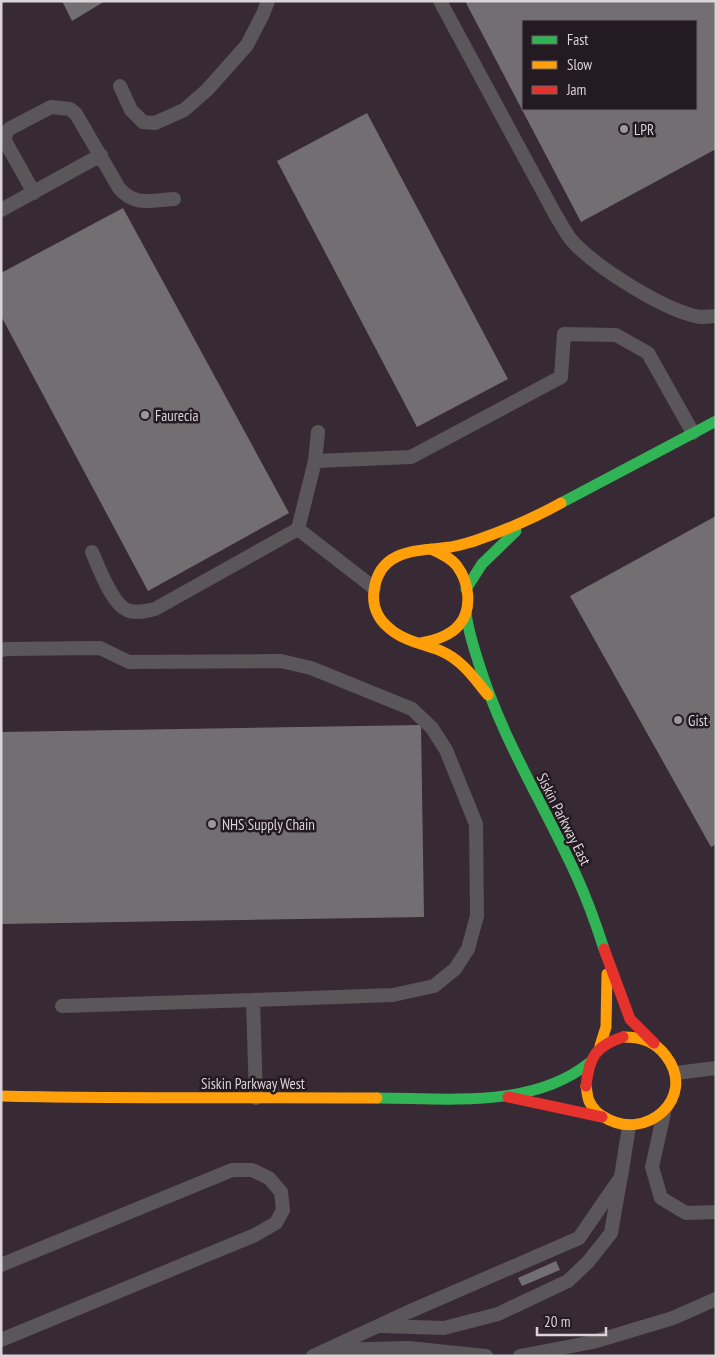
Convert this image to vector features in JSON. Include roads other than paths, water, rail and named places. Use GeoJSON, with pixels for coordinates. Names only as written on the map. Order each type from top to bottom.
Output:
{"type":"FeatureCollection","features":[{"type":"Feature","properties":{"kind":"street"},"geometry":{"type":"LineString","coordinates":[[431,549],[446,556],[457,566],[468,596],[466,613],[460,625],[448,634],[421,643],[401,637],[389,630],[381,621],[376,610],[373,595],[376,580],[385,566],[394,557],[413,550],[459,545],[528,520],[716,421]]}},
{"type":"Feature","properties":{"kind":"street"},"geometry":{"type":"LineString","coordinates":[[466,589],[474,571],[491,552],[528,520]]}},
{"type":"Feature","properties":{"kind":"street","name":"Siskin Parkway East"},"geometry":{"type":"LineString","coordinates":[[466,613],[468,628],[488,695],[511,746],[576,875],[595,920],[607,959],[630,1018],[654,1043]]}},
{"type":"Feature","properties":{"kind":"street","name":"Siskin Parkway East"},"geometry":{"type":"LineString","coordinates":[[421,643],[451,657],[469,673],[488,695]]}},
{"type":"Feature","properties":{"kind":"street","name":"Siskin Parkway East"},"geometry":{"type":"LineString","coordinates":[[600,1046],[606,1027],[607,959]]}},
{"type":"Feature","properties":{"kind":"street"},"geometry":{"type":"LineString","coordinates":[[634,1036],[654,1043],[667,1056],[676,1073],[676,1093],[664,1112],[647,1123],[629,1126],[612,1123],[602,1117],[590,1104],[585,1092],[585,1077],[589,1063],[600,1046],[611,1040],[634,1036]]}},
{"type":"Feature","properties":{"kind":"street","name":"Siskin Parkway West"},"geometry":{"type":"LineString","coordinates":[[1,1096],[110,1099],[467,1098],[505,1096],[562,1080],[579,1072],[589,1063]]}},
{"type":"Feature","properties":{"kind":"street","name":"Siskin Parkway West"},"geometry":{"type":"LineString","coordinates":[[505,1096],[602,1117]]}},
{"type":"Feature","properties":{"kind":"lane"},"geometry":{"type":"LineString","coordinates":[[120,86],[131,110],[143,122],[155,123],[184,110],[207,90],[247,45],[268,1]]}},
{"type":"Feature","properties":{"kind":"lane"},"geometry":{"type":"LineString","coordinates":[[440,1],[572,242],[612,274],[674,308],[701,317],[716,316]]}},
{"type":"Feature","properties":{"kind":"lane"},"geometry":{"type":"LineString","coordinates":[[34,193],[5,141],[5,136],[9,129],[51,107],[70,108],[76,114],[119,188],[126,196],[135,201],[174,199]]}},
{"type":"Feature","properties":{"kind":"lane"},"geometry":{"type":"LineString","coordinates":[[1,210],[101,155]]}},
{"type":"Feature","properties":{"kind":"lane"},"geometry":{"type":"LineString","coordinates":[[315,462],[411,457],[562,377],[564,334],[616,335],[648,353],[693,433]]}},
{"type":"Feature","properties":{"kind":"lane"},"geometry":{"type":"LineString","coordinates":[[92,552],[118,604],[128,611],[142,612],[155,609],[298,529],[315,462],[318,432]]}},
{"type":"Feature","properties":{"kind":"lane"},"geometry":{"type":"LineString","coordinates":[[298,529],[374,588]]}},
{"type":"Feature","properties":{"kind":"lane"},"geometry":{"type":"LineString","coordinates":[[1,650],[100,648],[129,662],[281,660],[311,668],[412,709],[432,728],[446,750],[476,824],[477,916],[468,949],[455,969],[434,986],[394,995],[62,1006]]}},
{"type":"Feature","properties":{"kind":"lane"},"geometry":{"type":"LineString","coordinates":[[253,1000],[256,1098]]}},
{"type":"Feature","properties":{"kind":"lane"},"geometry":{"type":"LineString","coordinates":[[676,1073],[716,1068]]}},
{"type":"Feature","properties":{"kind":"lane"},"geometry":{"type":"LineString","coordinates":[[664,1112],[652,1167],[661,1198],[686,1213],[716,1212]]}},
{"type":"Feature","properties":{"kind":"lane"},"geometry":{"type":"LineString","coordinates":[[378,1326],[444,1328],[498,1314],[568,1281],[588,1262],[611,1233],[629,1126]]}},
{"type":"Feature","properties":{"kind":"lane"},"geometry":{"type":"LineString","coordinates":[[1,1265],[232,1170],[252,1170],[269,1178],[281,1192],[283,1210],[276,1223],[255,1235],[1,1340]]}},
{"type":"Feature","properties":{"kind":"lane"},"geometry":{"type":"LineString","coordinates":[[319,1353],[579,1238],[621,1177]]}},
{"type":"Feature","properties":{"kind":"lane"},"geometry":{"type":"LineString","coordinates":[[520,1356],[593,1342],[673,1318],[716,1299]]}},
{"type":"Feature","properties":{"kind":"lane"},"geometry":{"type":"LineString","coordinates":[[319,1353],[408,1348],[486,1356]]}},
{"type":"Feature","properties":{"kind":"place","name":"LPR"},"geometry":{"type":"Point","coordinates":[624,129]}},
{"type":"Feature","properties":{"kind":"place","name":"Faurecia"},"geometry":{"type":"Point","coordinates":[145,415]}},
{"type":"Feature","properties":{"kind":"place","name":"Gist"},"geometry":{"type":"Point","coordinates":[678,720]}},
{"type":"Feature","properties":{"kind":"place","name":"NHS Supply Chain"},"geometry":{"type":"Point","coordinates":[212,824]}}]}
